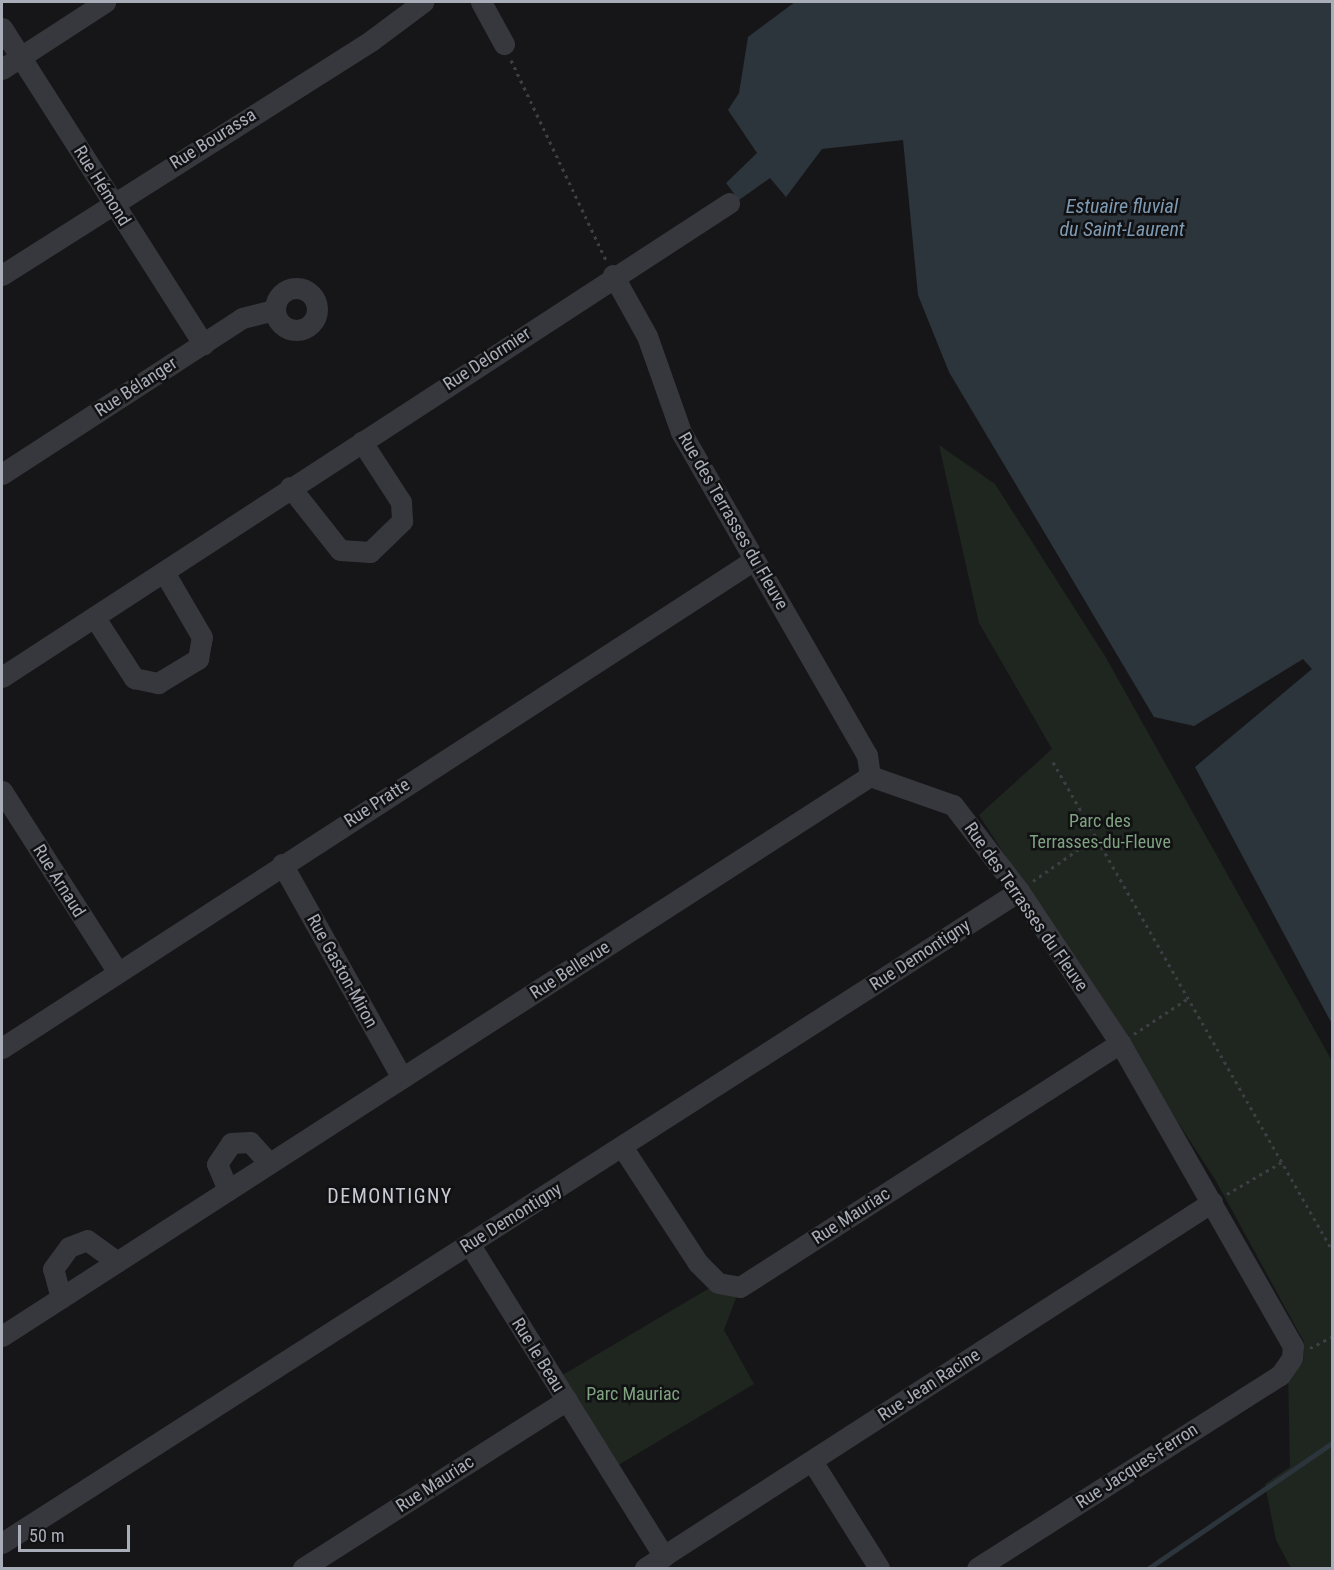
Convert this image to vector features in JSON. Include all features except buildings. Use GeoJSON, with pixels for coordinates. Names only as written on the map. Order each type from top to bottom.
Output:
{"type":"FeatureCollection","features":[{"type":"Feature","properties":{"kind":"street"},"geometry":{"type":"LineString","coordinates":[[2,69],[105,2]]}},
{"type":"Feature","properties":{"kind":"street","name":"Rue Bourassa"},"geometry":{"type":"LineString","coordinates":[[2,275],[112,202],[372,40],[423,2]]}},
{"type":"Feature","properties":{"kind":"street"},"geometry":{"type":"LineString","coordinates":[[481,2],[504,44]]}},
{"type":"Feature","properties":{"kind":"street","name":"Rue Hémond"},"geometry":{"type":"LineString","coordinates":[[2,28],[203,344]]}},
{"type":"Feature","properties":{"kind":"street","name":"Rue Delormier"},"geometry":{"type":"LineString","coordinates":[[2,677],[164,573],[290,487],[362,442],[613,275],[729,203]]}},
{"type":"Feature","properties":{"kind":"street","name":"Rue des Terrasses du Fleuve"},"geometry":{"type":"LineString","coordinates":[[613,275],[648,336],[681,432],[867,754],[870,776],[953,804],[1019,891],[1120,1043],[1293,1346],[1292,1358]]}},
{"type":"Feature","properties":{"kind":"street","name":"Rue Bélanger"},"geometry":{"type":"LineString","coordinates":[[2,474],[242,318],[274,310]]}},
{"type":"Feature","properties":{"kind":"street"},"geometry":{"type":"LineString","coordinates":[[290,487],[340,550],[370,552],[402,521],[400,502],[362,442]]}},
{"type":"Feature","properties":{"kind":"street","name":"Rue Pratte"},"geometry":{"type":"LineString","coordinates":[[2,1048],[117,971],[754,560]]}},
{"type":"Feature","properties":{"kind":"street"},"geometry":{"type":"LineString","coordinates":[[95,618],[134,678],[158,683],[198,659],[202,637],[164,573]]}},
{"type":"Feature","properties":{"kind":"street","name":"Rue Bellevue"},"geometry":{"type":"LineString","coordinates":[[2,1336],[870,776]]}},
{"type":"Feature","properties":{"kind":"street","name":"Rue Arnaud"},"geometry":{"type":"LineString","coordinates":[[2,791],[117,971]]}},
{"type":"Feature","properties":{"kind":"street","name":"Rue Gaston-Miron"},"geometry":{"type":"LineString","coordinates":[[282,864],[402,1078]]}},
{"type":"Feature","properties":{"kind":"street","name":"Rue Demontigny"},"geometry":{"type":"LineString","coordinates":[[2,1543],[623,1148],[1019,891]]}},
{"type":"Feature","properties":{"kind":"street","name":"Rue Mauriac"},"geometry":{"type":"LineString","coordinates":[[623,1148],[698,1263],[718,1283],[740,1287],[1120,1043]]}},
{"type":"Feature","properties":{"kind":"street"},"geometry":{"type":"LineString","coordinates":[[228,1190],[217,1164],[231,1143],[250,1142],[269,1164]]}},
{"type":"Feature","properties":{"kind":"street","name":"Rue Jean Racine"},"geometry":{"type":"LineString","coordinates":[[645,1569],[1212,1202]]}},
{"type":"Feature","properties":{"kind":"street"},"geometry":{"type":"LineString","coordinates":[[61,1298],[53,1269],[69,1247],[87,1240],[117,1262]]}},
{"type":"Feature","properties":{"kind":"street","name":"Rue le Beau"},"geometry":{"type":"LineString","coordinates":[[470,1245],[664,1557]]}},
{"type":"Feature","properties":{"kind":"street","name":"Rue Jacques-Ferron"},"geometry":{"type":"LineString","coordinates":[[977,1569],[1280,1375],[1292,1358]]}},
{"type":"Feature","properties":{"kind":"street","name":"Rue Mauriac"},"geometry":{"type":"LineString","coordinates":[[303,1569],[567,1400]]}},
{"type":"Feature","properties":{"kind":"street"},"geometry":{"type":"LineString","coordinates":[[812,1461],[879,1569]]}},
{"type":"Feature","properties":{"kind":"path"},"geometry":{"type":"LineString","coordinates":[[504,44],[613,275]]}},
{"type":"Feature","properties":{"kind":"path"},"geometry":{"type":"LineString","coordinates":[[1053,762],[1332,1250]]}},
{"type":"Feature","properties":{"kind":"path"},"geometry":{"type":"LineString","coordinates":[[1019,891],[1096,837]]}},
{"type":"Feature","properties":{"kind":"path"},"geometry":{"type":"LineString","coordinates":[[1120,1043],[1187,999]]}},
{"type":"Feature","properties":{"kind":"path"},"geometry":{"type":"LineString","coordinates":[[1212,1202],[1282,1162]]}},
{"type":"Feature","properties":{"kind":"path"},"geometry":{"type":"LineString","coordinates":[[1292,1358],[1332,1336]]}},
{"type":"Feature","properties":{"kind":"green space","name":"Parc des Terrasses-du-Fleuve"},"geometry":{"type":"Polygon","coordinates":[[[939,445],[995,484],[1105,656],[1332,1061],[1332,1568],[1291,1568],[1276,1540],[1265,1484],[1290,1467],[1288,1372],[1303,1363],[1304,1342],[1216,1181],[979,815],[1052,749],[979,623],[939,445]]]}},
{"type":"Feature","properties":{"kind":"green space","name":"Parc Mauriac"},"geometry":{"type":"Polygon","coordinates":[[[718,1283],[740,1287],[724,1330],[754,1384],[610,1470],[554,1380],[718,1283]]]}},
{"type":"Feature","properties":{"kind":"water","name":"Estuaire fluvial du Saint-Laurent"},"geometry":{"type":"Polygon","coordinates":[[[795,2],[1332,2],[1332,1024],[1195,767],[1312,669],[1303,659],[1194,726],[1154,717],[949,372],[918,295],[903,140],[822,149],[786,197],[770,178],[739,200],[726,183],[757,153],[728,110],[739,93],[748,37],[795,2]]]}},
{"type":"Feature","properties":{"kind":"waterway"},"geometry":{"type":"LineString","coordinates":[[1149,1568],[1332,1443]]}},
{"type":"Feature","properties":{"kind":"district","name":"DEMONTIGNY"},"geometry":{"type":"Point","coordinates":[390,1196]}}]}
